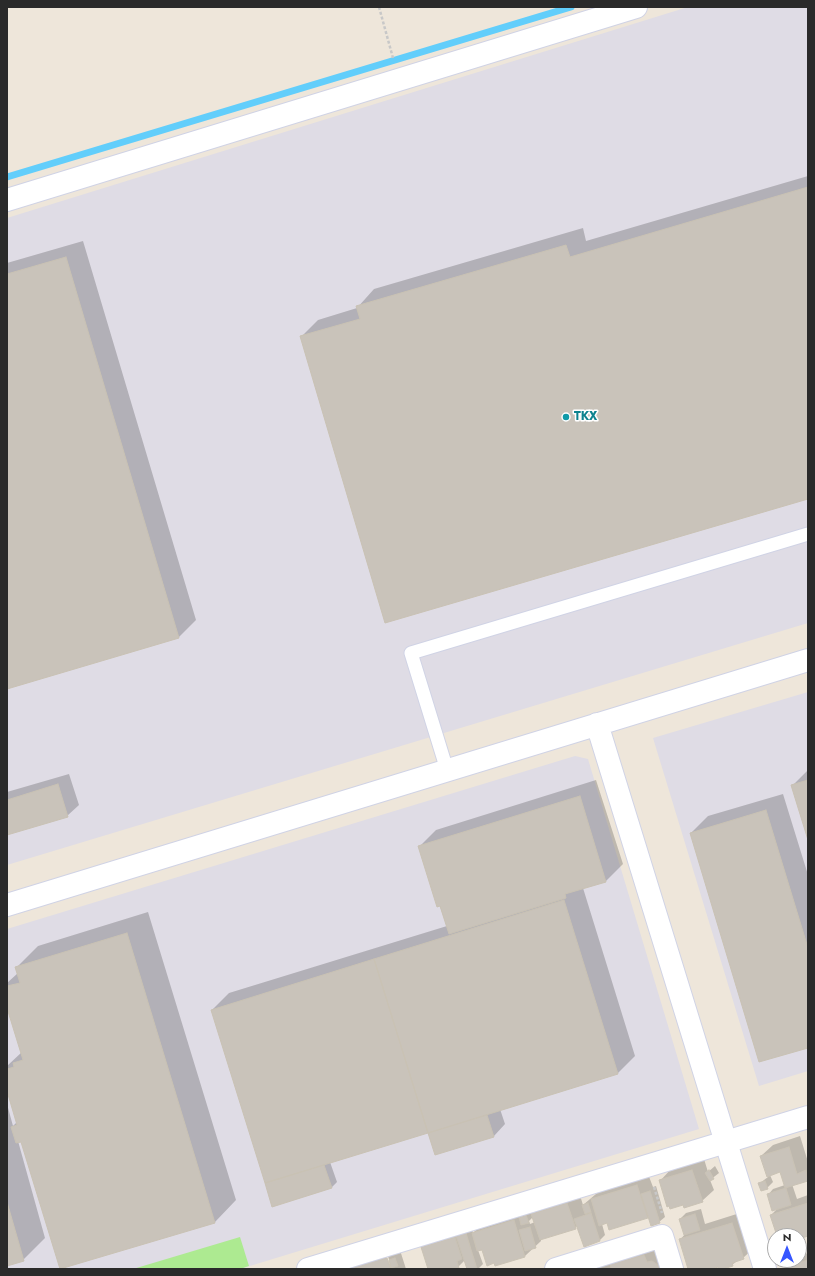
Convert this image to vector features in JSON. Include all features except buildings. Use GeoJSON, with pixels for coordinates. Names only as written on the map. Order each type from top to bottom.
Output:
{"type":"FeatureCollection","features":[{"type":"Feature","properties":{"kind":"street"},"geometry":{"type":"LineString","coordinates":[[7,200],[636,7]]}},
{"type":"Feature","properties":{"kind":"street"},"geometry":{"type":"LineString","coordinates":[[7,905],[597,724],[808,661]]}},
{"type":"Feature","properties":{"kind":"street"},"geometry":{"type":"LineString","coordinates":[[597,724],[765,1269]]}},
{"type":"Feature","properties":{"kind":"street"},"geometry":{"type":"LineString","coordinates":[[308,1269],[808,1117]]}},
{"type":"Feature","properties":{"kind":"street"},"geometry":{"type":"LineString","coordinates":[[556,1269],[662,1236],[672,1269]]}},
{"type":"Feature","properties":{"kind":"lane"},"geometry":{"type":"LineString","coordinates":[[446,770],[411,653],[808,534]]}},
{"type":"Feature","properties":{"kind":"path"},"geometry":{"type":"LineString","coordinates":[[379,7],[392,52]]}},
{"type":"Feature","properties":{"kind":"path"},"geometry":{"type":"LineString","coordinates":[[648,1165],[666,1226],[662,1236]]}},
{"type":"Feature","properties":{"kind":"shaded area"},"geometry":{"type":"Polygon","coordinates":[[[688,7],[808,7],[808,623],[7,865],[7,218],[688,7]]]}},
{"type":"Feature","properties":{"kind":"shaded area"},"geometry":{"type":"Polygon","coordinates":[[[808,692],[808,1071],[759,1086],[653,738],[808,692]]]}},
{"type":"Feature","properties":{"kind":"shaded area"},"geometry":{"type":"Polygon","coordinates":[[[575,756],[588,759],[699,1129],[240,1269],[7,1269],[7,929],[575,756]]]}},
{"type":"Feature","properties":{"kind":"green space"},"geometry":{"type":"Polygon","coordinates":[[[240,1237],[249,1266],[240,1269],[133,1269],[240,1237]]]}},
{"type":"Feature","properties":{"kind":"waterway"},"geometry":{"type":"LineString","coordinates":[[7,177],[571,7]]}},
{"type":"Feature","properties":{"kind":"place","name":"TKX"},"geometry":{"type":"Point","coordinates":[566,417]}}]}
